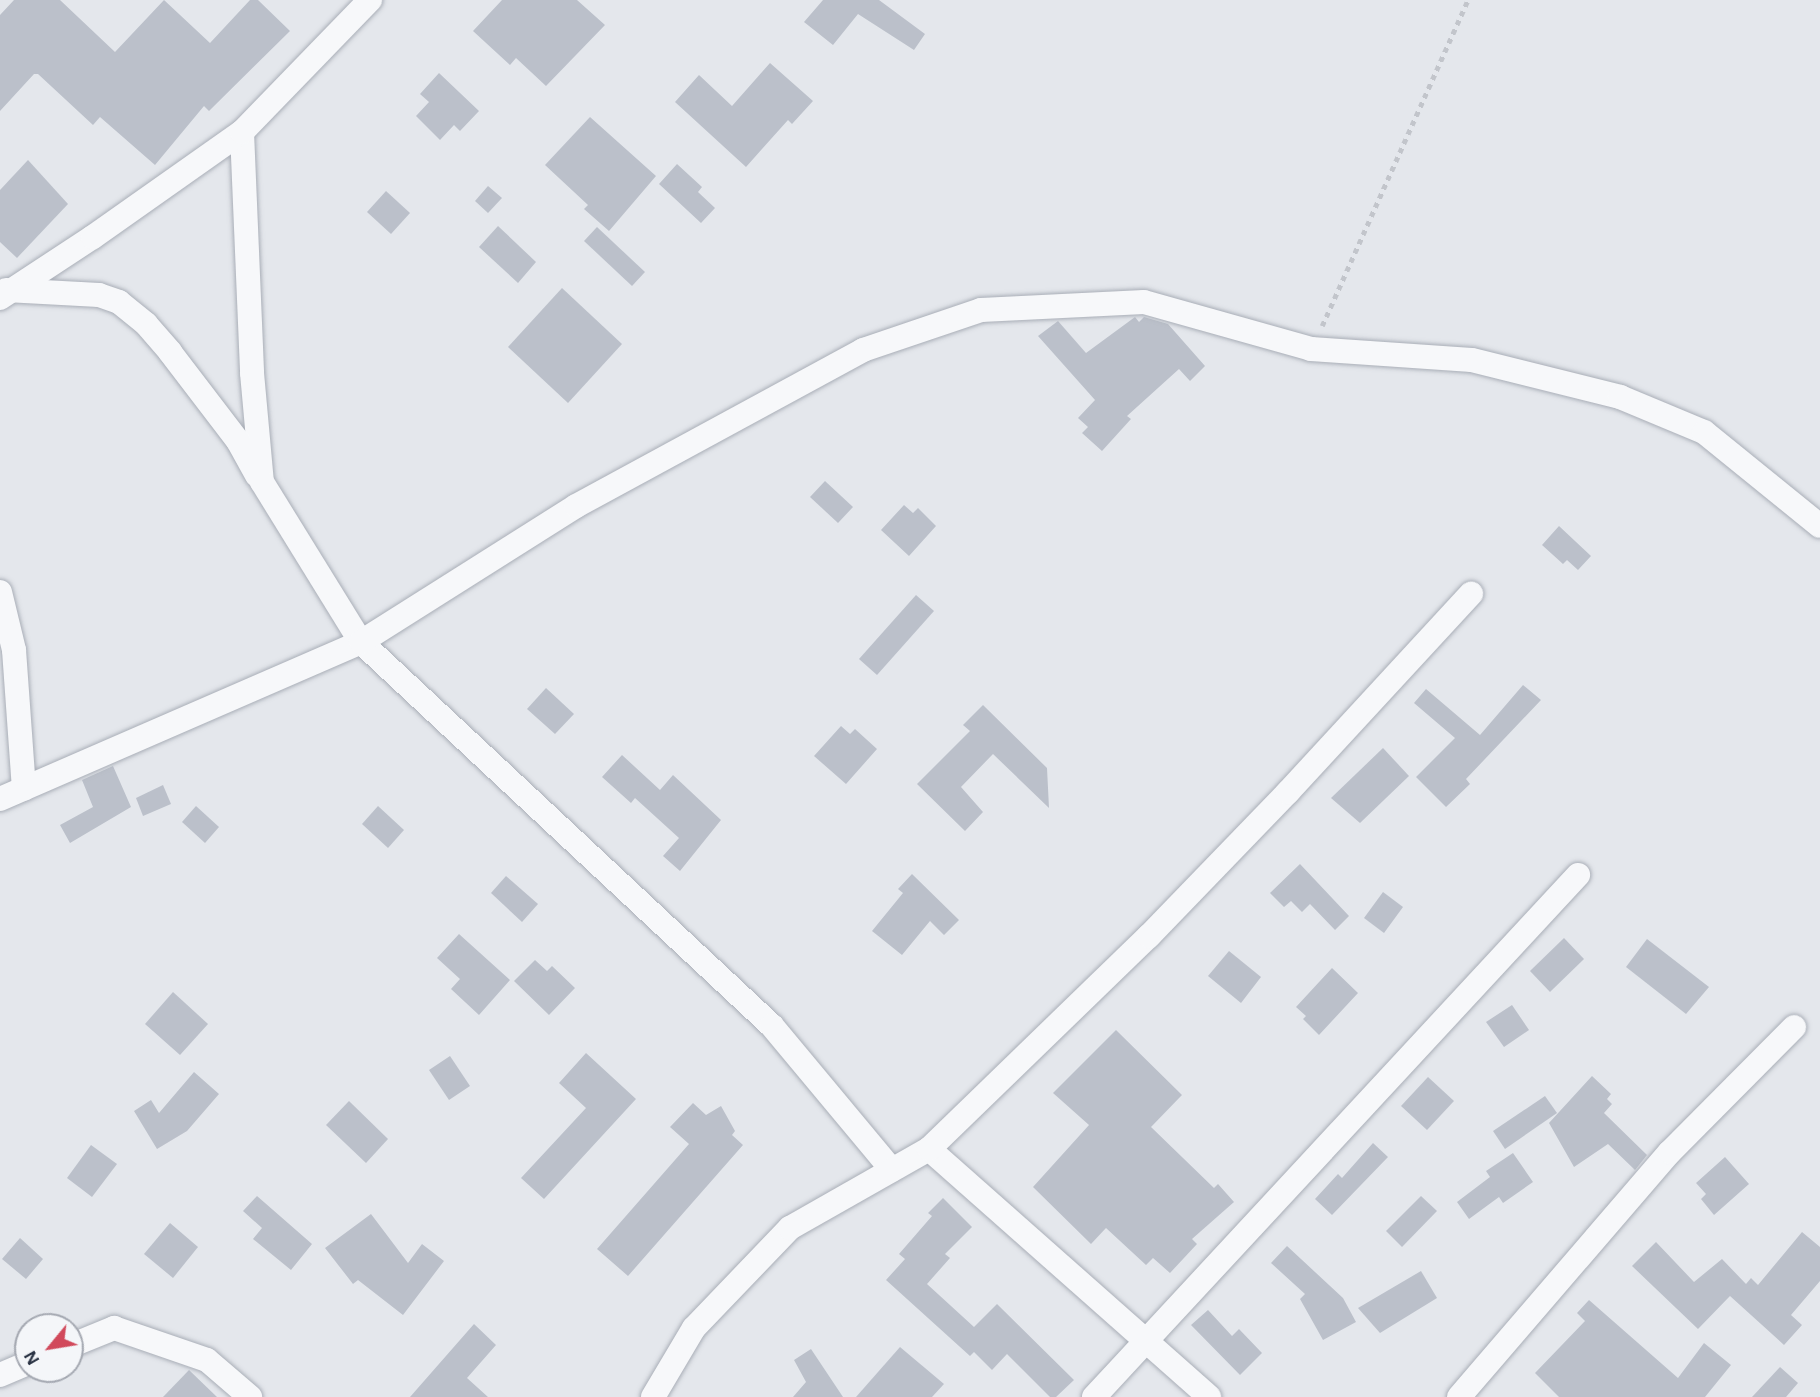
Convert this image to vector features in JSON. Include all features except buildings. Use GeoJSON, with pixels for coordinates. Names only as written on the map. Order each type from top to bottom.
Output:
{"type":"FeatureCollection","features":[{"type":"Feature","properties":{"kind":"street"},"geometry":{"type":"LineString","coordinates":[[3,292],[242,132],[370,0]]}},
{"type":"Feature","properties":{"kind":"street"},"geometry":{"type":"LineString","coordinates":[[242,132],[251,373],[262,482]]}},
{"type":"Feature","properties":{"kind":"street"},"geometry":{"type":"LineString","coordinates":[[3,292],[99,295],[119,302],[146,324],[238,441],[361,642],[772,1026],[892,1170]]}},
{"type":"Feature","properties":{"kind":"street"},"geometry":{"type":"LineString","coordinates":[[0,799],[361,642],[576,506],[863,350],[981,310],[1144,302],[1311,349],[1472,360],[1620,397],[1704,432],[1820,527]]}},
{"type":"Feature","properties":{"kind":"street"},"geometry":{"type":"LineString","coordinates":[[0,592],[14,650],[24,789]]}},
{"type":"Feature","properties":{"kind":"street"},"geometry":{"type":"LineString","coordinates":[[653,1397],[694,1328],[790,1228],[929,1149],[1149,936],[1288,792],[1471,594]]}},
{"type":"Feature","properties":{"kind":"street"},"geometry":{"type":"LineString","coordinates":[[1094,1397],[1578,875]]}},
{"type":"Feature","properties":{"kind":"street"},"geometry":{"type":"LineString","coordinates":[[1459,1397],[1670,1152],[1794,1027]]}},
{"type":"Feature","properties":{"kind":"street"},"geometry":{"type":"LineString","coordinates":[[929,1149],[1209,1397]]}},
{"type":"Feature","properties":{"kind":"street"},"geometry":{"type":"LineString","coordinates":[[84,1340],[114,1328],[207,1360],[250,1397]]}},
{"type":"Feature","properties":{"kind":"path"},"geometry":{"type":"LineString","coordinates":[[1311,349],[1468,0]]}}]}
